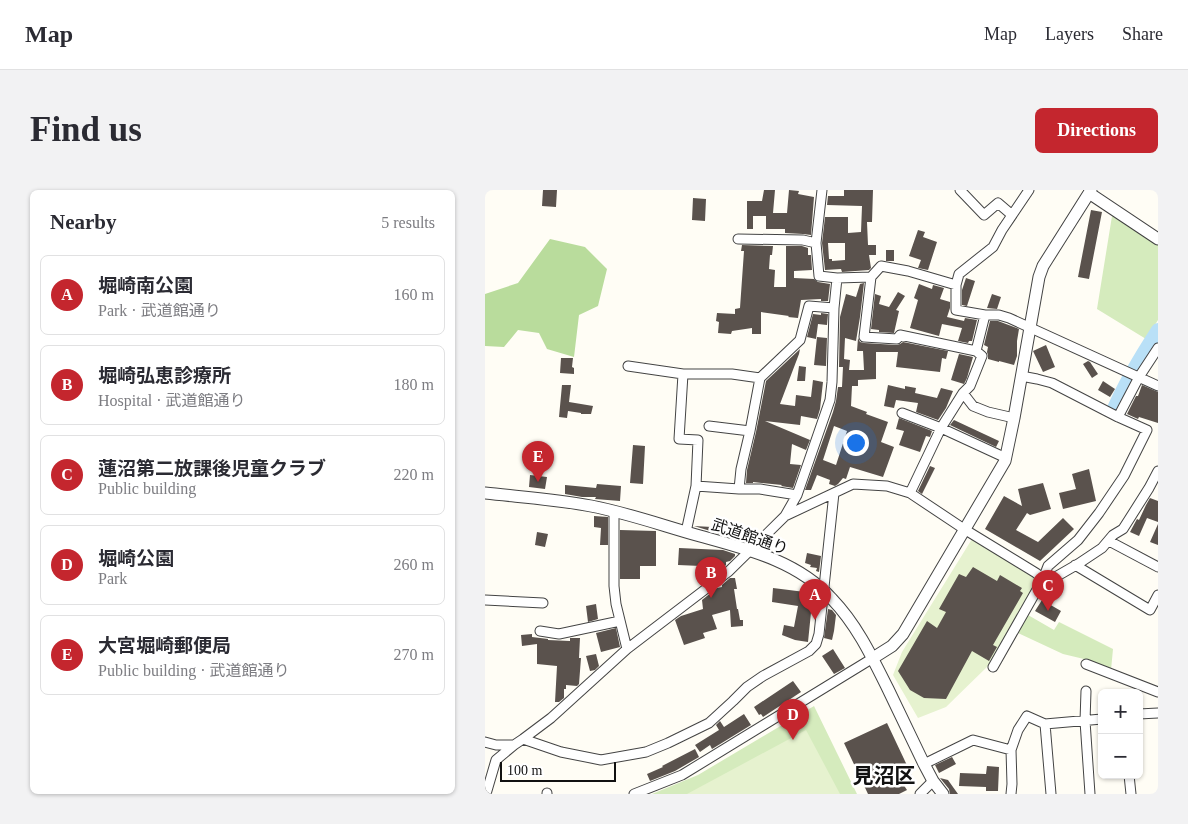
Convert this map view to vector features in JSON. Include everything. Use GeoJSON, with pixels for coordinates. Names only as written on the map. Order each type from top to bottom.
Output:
{"type":"FeatureCollection","features":[{"type":"Feature","properties":{"kind":"street"},"geometry":{"type":"LineString","coordinates":[[822,190],[816,243],[819,276],[837,278],[871,277]]}},
{"type":"Feature","properties":{"kind":"street"},"geometry":{"type":"LineString","coordinates":[[960,190],[984,215],[998,204],[1013,216]]}},
{"type":"Feature","properties":{"kind":"street"},"geometry":{"type":"LineString","coordinates":[[1029,190],[993,247],[959,274],[956,285],[956,310],[1009,318],[1158,386]]}},
{"type":"Feature","properties":{"kind":"street"},"geometry":{"type":"LineString","coordinates":[[634,794],[682,775],[892,646],[903,634],[1006,458],[1039,277],[1043,266],[1090,192],[1158,239]]}},
{"type":"Feature","properties":{"kind":"street"},"geometry":{"type":"LineString","coordinates":[[738,239],[803,240],[816,243]]}},
{"type":"Feature","properties":{"kind":"street"},"geometry":{"type":"LineString","coordinates":[[910,493],[941,428],[963,393],[970,386],[983,356],[976,351],[900,335],[897,339],[864,337],[871,277],[881,266],[908,271],[956,285]]}},
{"type":"Feature","properties":{"kind":"street"},"geometry":{"type":"LineString","coordinates":[[496,760],[551,718],[627,650],[728,572],[785,516],[797,495],[830,400],[837,278]]}},
{"type":"Feature","properties":{"kind":"street"},"geometry":{"type":"LineString","coordinates":[[739,489],[741,469],[760,378],[800,340],[809,306],[834,308]]}},
{"type":"Feature","properties":{"kind":"street"},"geometry":{"type":"LineString","coordinates":[[976,351],[985,315]]}},
{"type":"Feature","properties":{"kind":"street"},"geometry":{"type":"LineString","coordinates":[[1118,417],[1139,377],[1158,348]]}},
{"type":"Feature","properties":{"kind":"street"},"geometry":{"type":"LineString","coordinates":[[628,366],[683,374],[732,374],[760,378]]}},
{"type":"Feature","properties":{"kind":"street"},"geometry":{"type":"LineString","coordinates":[[683,374],[679,439],[699,440],[696,486],[686,532]]}},
{"type":"Feature","properties":{"kind":"street"},"geometry":{"type":"LineString","coordinates":[[993,667],[1043,579],[1048,566],[1078,540],[1099,513],[1124,476],[1147,430],[1051,383],[1021,376]]}},
{"type":"Feature","properties":{"kind":"street"},"geometry":{"type":"LineString","coordinates":[[963,393],[973,406],[988,412],[1014,418]]}},
{"type":"Feature","properties":{"kind":"street"},"geometry":{"type":"LineString","coordinates":[[902,414],[941,428],[1006,458]]}},
{"type":"Feature","properties":{"kind":"street"},"geometry":{"type":"LineString","coordinates":[[709,426],[750,430]]}},
{"type":"Feature","properties":{"kind":"street"},"geometry":{"type":"LineString","coordinates":[[785,516],[853,484],[887,486],[910,493],[1043,579],[1052,579],[1102,548],[1113,535],[1123,529],[1154,490],[1158,471]]}},
{"type":"Feature","properties":{"kind":"street"},"geometry":{"type":"LineString","coordinates":[[696,486],[760,489],[797,495]]}},
{"type":"Feature","properties":{"kind":"street","name":"武道館通り"},"geometry":{"type":"LineString","coordinates":[[485,493],[579,504],[614,512],[749,550],[793,569],[816,584],[836,602],[851,621],[873,658],[933,781],[943,794]]}},
{"type":"Feature","properties":{"kind":"street"},"geometry":{"type":"LineString","coordinates":[[523,739],[561,752],[601,760],[646,752],[709,723],[747,687],[809,651],[816,644],[819,634],[834,494]]}},
{"type":"Feature","properties":{"kind":"street"},"geometry":{"type":"LineString","coordinates":[[614,512],[615,604],[627,650]]}},
{"type":"Feature","properties":{"kind":"street"},"geometry":{"type":"LineString","coordinates":[[1109,541],[1158,567]]}},
{"type":"Feature","properties":{"kind":"street"},"geometry":{"type":"LineString","coordinates":[[1075,566],[1150,610],[1158,595]]}},
{"type":"Feature","properties":{"kind":"street"},"geometry":{"type":"LineString","coordinates":[[485,600],[543,603]]}},
{"type":"Feature","properties":{"kind":"street"},"geometry":{"type":"LineString","coordinates":[[539,631],[559,634],[620,621]]}},
{"type":"Feature","properties":{"kind":"street"},"geometry":{"type":"LineString","coordinates":[[1086,664],[1158,692]]}},
{"type":"Feature","properties":{"kind":"street"},"geometry":{"type":"LineString","coordinates":[[1086,691],[1085,721],[1090,794]]}},
{"type":"Feature","properties":{"kind":"street"},"geometry":{"type":"LineString","coordinates":[[1143,714],[1158,713]]}},
{"type":"Feature","properties":{"kind":"street"},"geometry":{"type":"LineString","coordinates":[[1011,794],[1011,750],[1018,730],[1027,716],[1045,724],[1098,719]]}},
{"type":"Feature","properties":{"kind":"street"},"geometry":{"type":"LineString","coordinates":[[1045,724],[1051,794]]}},
{"type":"Feature","properties":{"kind":"street"},"geometry":{"type":"LineString","coordinates":[[924,764],[973,740],[1011,750]]}},
{"type":"Feature","properties":{"kind":"street"},"geometry":{"type":"LineString","coordinates":[[485,742],[496,746],[514,745]]}},
{"type":"Feature","properties":{"kind":"street"},"geometry":{"type":"LineString","coordinates":[[486,794],[496,760],[496,746]]}},
{"type":"Feature","properties":{"kind":"street"},"geometry":{"type":"LineString","coordinates":[[1129,779],[1131,794]]}},
{"type":"Feature","properties":{"kind":"street"},"geometry":{"type":"LineString","coordinates":[[920,794],[933,781]]}},
{"type":"Feature","properties":{"kind":"green space"},"geometry":{"type":"Polygon","coordinates":[[[1112,216],[1158,244],[1158,320],[1146,339],[1097,309],[1112,216]]]}},
{"type":"Feature","properties":{"kind":"green space"},"geometry":{"type":"Polygon","coordinates":[[[550,239],[585,247],[607,269],[598,306],[579,315],[574,357],[547,349],[539,333],[518,330],[504,347],[485,346],[485,294],[518,283],[550,239]]]}},
{"type":"Feature","properties":{"kind":"green space"},"geometry":{"type":"Polygon","coordinates":[[[972,539],[1039,581],[990,664],[946,707],[918,718],[893,675],[902,652],[972,539]]]}},
{"type":"Feature","properties":{"kind":"green space"},"geometry":{"type":"Polygon","coordinates":[[[1028,615],[1054,630],[1059,622],[1113,649],[1111,670],[1084,659],[1063,654],[1018,633],[1028,615]]]}},
{"type":"Feature","properties":{"kind":"green space"},"geometry":{"type":"Polygon","coordinates":[[[814,706],[857,794],[652,794],[698,775],[814,706]]]}},
{"type":"Feature","properties":{"kind":"green space"},"geometry":{"type":"Polygon","coordinates":[[[806,730],[840,794],[687,794],[806,730]]]}},
{"type":"Feature","properties":{"kind":"building"},"geometry":{"type":"Polygon","coordinates":[[[543,190],[557,190],[556,207],[542,206],[543,190]]]}},
{"type":"Feature","properties":{"kind":"building"},"geometry":{"type":"Polygon","coordinates":[[[764,190],[775,190],[773,213],[787,213],[789,190],[799,191],[798,194],[814,197],[811,235],[785,233],[785,229],[766,229],[766,216],[753,216],[753,229],[747,229],[747,201],[762,201],[764,190]]]}},
{"type":"Feature","properties":{"kind":"building"},"geometry":{"type":"Polygon","coordinates":[[[844,190],[873,190],[872,222],[867,222],[868,245],[876,245],[876,255],[869,255],[871,268],[869,270],[842,272],[841,269],[825,270],[822,243],[825,217],[848,217],[848,233],[861,232],[862,206],[827,205],[828,196],[844,196],[844,190]],[[828,243],[829,259],[832,259],[832,261],[845,260],[845,243],[828,243]]]}},
{"type":"Feature","properties":{"kind":"building"},"geometry":{"type":"Polygon","coordinates":[[[693,198],[706,199],[705,221],[692,220],[693,198]]]}},
{"type":"Feature","properties":{"kind":"building"},"geometry":{"type":"Polygon","coordinates":[[[1091,210],[1102,212],[1089,279],[1078,277],[1091,210]]]}},
{"type":"Feature","properties":{"kind":"building"},"geometry":{"type":"Polygon","coordinates":[[[918,230],[925,232],[923,237],[937,242],[928,270],[918,268],[921,260],[909,256],[918,230]]]}},
{"type":"Feature","properties":{"kind":"building"},"geometry":{"type":"Polygon","coordinates":[[[742,245],[773,246],[769,269],[775,270],[774,287],[786,287],[786,246],[808,248],[808,255],[811,255],[812,270],[794,271],[794,278],[814,279],[818,282],[830,284],[828,301],[821,301],[821,299],[801,300],[798,318],[761,312],[761,334],[752,334],[752,328],[732,331],[731,334],[718,333],[719,322],[716,321],[717,313],[735,314],[735,309],[740,308],[744,251],[741,251],[742,245]]]}},
{"type":"Feature","properties":{"kind":"building"},"geometry":{"type":"Polygon","coordinates":[[[886,250],[894,250],[894,261],[886,261],[886,250]]]}},
{"type":"Feature","properties":{"kind":"building"},"geometry":{"type":"Polygon","coordinates":[[[966,278],[975,281],[967,306],[962,305],[962,290],[966,278]]]}},
{"type":"Feature","properties":{"kind":"building"},"geometry":{"type":"Polygon","coordinates":[[[864,283],[856,341],[845,338],[844,359],[850,360],[849,370],[864,370],[863,351],[857,351],[858,338],[860,342],[864,343],[897,345],[903,342],[948,351],[946,359],[942,358],[940,372],[896,367],[898,352],[876,352],[876,379],[858,380],[858,386],[852,386],[851,406],[888,422],[881,442],[894,447],[883,477],[850,467],[846,479],[843,478],[835,486],[829,484],[830,480],[817,475],[811,490],[805,490],[833,412],[838,387],[842,387],[843,367],[839,367],[840,317],[846,294],[856,297],[860,284],[864,283]],[[834,426],[823,460],[836,465],[847,431],[834,426]]]}},
{"type":"Feature","properties":{"kind":"building"},"geometry":{"type":"Polygon","coordinates":[[[919,284],[932,289],[933,285],[944,288],[940,299],[950,302],[947,317],[964,321],[965,318],[977,320],[972,341],[968,343],[958,341],[962,328],[942,324],[939,336],[910,328],[918,300],[914,298],[919,284]]]}},
{"type":"Feature","properties":{"kind":"building"},"geometry":{"type":"Polygon","coordinates":[[[898,292],[905,296],[896,310],[899,311],[894,333],[879,332],[879,330],[871,329],[875,294],[881,296],[879,304],[889,307],[898,292]]]}},
{"type":"Feature","properties":{"kind":"building"},"geometry":{"type":"Polygon","coordinates":[[[992,294],[1001,297],[997,309],[987,308],[992,294]]]}},
{"type":"Feature","properties":{"kind":"building"},"geometry":{"type":"Polygon","coordinates":[[[821,313],[828,314],[827,325],[818,324],[816,339],[807,337],[813,314],[821,315],[821,313]]]}},
{"type":"Feature","properties":{"kind":"building"},"geometry":{"type":"Polygon","coordinates":[[[990,321],[998,321],[1019,329],[1017,356],[1014,365],[988,359],[988,347],[984,345],[990,321]]]}},
{"type":"Feature","properties":{"kind":"building"},"geometry":{"type":"Polygon","coordinates":[[[817,337],[827,338],[826,366],[814,365],[817,337]]]}},
{"type":"Feature","properties":{"kind":"building"},"geometry":{"type":"Polygon","coordinates":[[[1046,345],[1055,367],[1043,372],[1033,351],[1046,345]]]}},
{"type":"Feature","properties":{"kind":"building"},"geometry":{"type":"Polygon","coordinates":[[[800,349],[780,404],[795,406],[796,395],[811,397],[813,380],[823,382],[817,419],[801,416],[800,425],[765,421],[810,440],[806,450],[792,444],[790,464],[801,465],[793,488],[782,485],[746,483],[747,470],[766,381],[800,349]]]}},
{"type":"Feature","properties":{"kind":"building"},"geometry":{"type":"Polygon","coordinates":[[[959,354],[973,357],[964,384],[951,380],[959,354]]]}},
{"type":"Feature","properties":{"kind":"building"},"geometry":{"type":"Polygon","coordinates":[[[561,358],[573,358],[572,367],[574,368],[574,374],[560,373],[561,358]]]}},
{"type":"Feature","properties":{"kind":"building"},"geometry":{"type":"Polygon","coordinates":[[[1088,361],[1098,374],[1092,378],[1083,364],[1088,361]]]}},
{"type":"Feature","properties":{"kind":"building"},"geometry":{"type":"Polygon","coordinates":[[[799,366],[806,367],[805,381],[797,381],[799,366]]]}},
{"type":"Feature","properties":{"kind":"building"},"geometry":{"type":"Polygon","coordinates":[[[1103,381],[1115,389],[1110,397],[1098,390],[1103,381]]]}},
{"type":"Feature","properties":{"kind":"building"},"geometry":{"type":"Polygon","coordinates":[[[562,385],[571,385],[569,402],[593,406],[591,414],[568,411],[567,418],[559,417],[562,385]]]}},
{"type":"Feature","properties":{"kind":"building"},"geometry":{"type":"Polygon","coordinates":[[[888,385],[905,389],[905,386],[916,388],[915,393],[937,398],[941,388],[953,391],[946,408],[938,420],[916,412],[918,403],[896,400],[894,408],[884,406],[888,385]]]}},
{"type":"Feature","properties":{"kind":"building"},"geometry":{"type":"Polygon","coordinates":[[[1142,385],[1158,392],[1158,423],[1139,417],[1138,419],[1127,414],[1136,396],[1138,396],[1142,385]]]}},
{"type":"Feature","properties":{"kind":"building"},"geometry":{"type":"Polygon","coordinates":[[[899,418],[932,431],[930,437],[926,436],[920,452],[899,445],[904,431],[896,429],[899,418]]]}},
{"type":"Feature","properties":{"kind":"building"},"geometry":{"type":"Polygon","coordinates":[[[954,420],[999,441],[996,447],[950,425],[954,420]]]}},
{"type":"Feature","properties":{"kind":"building"},"geometry":{"type":"Polygon","coordinates":[[[633,445],[645,446],[643,484],[630,483],[633,445]]]}},
{"type":"Feature","properties":{"kind":"building"},"geometry":{"type":"Polygon","coordinates":[[[930,466],[935,468],[922,494],[918,491],[930,466]]]}},
{"type":"Feature","properties":{"kind":"building"},"geometry":{"type":"Polygon","coordinates":[[[1089,469],[1096,501],[1063,509],[1059,493],[1076,489],[1072,474],[1089,469]]]}},
{"type":"Feature","properties":{"kind":"building"},"geometry":{"type":"Polygon","coordinates":[[[530,475],[547,477],[545,489],[529,487],[530,475]]]}},
{"type":"Feature","properties":{"kind":"building"},"geometry":{"type":"Polygon","coordinates":[[[1043,483],[1051,509],[1030,515],[1027,513],[1016,530],[1038,542],[1063,518],[1074,529],[1040,561],[985,529],[1004,496],[1022,506],[1018,489],[1043,483]]]}},
{"type":"Feature","properties":{"kind":"building"},"geometry":{"type":"Polygon","coordinates":[[[597,484],[621,486],[620,501],[565,494],[565,485],[596,488],[597,484]]]}},
{"type":"Feature","properties":{"kind":"building"},"geometry":{"type":"Polygon","coordinates":[[[1150,498],[1158,501],[1158,522],[1147,518],[1139,536],[1130,532],[1137,519],[1139,520],[1150,498]]]}},
{"type":"Feature","properties":{"kind":"building"},"geometry":{"type":"Polygon","coordinates":[[[594,516],[608,517],[608,545],[600,545],[601,528],[594,527],[594,516]]]}},
{"type":"Feature","properties":{"kind":"building"},"geometry":{"type":"Polygon","coordinates":[[[1158,524],[1158,545],[1150,542],[1158,524]]]}},
{"type":"Feature","properties":{"kind":"building"},"geometry":{"type":"Polygon","coordinates":[[[694,526],[713,526],[728,531],[727,536],[694,526]]]}},
{"type":"Feature","properties":{"kind":"building"},"geometry":{"type":"Polygon","coordinates":[[[620,530],[656,531],[656,566],[640,566],[640,579],[620,579],[620,530]]]}},
{"type":"Feature","properties":{"kind":"building"},"geometry":{"type":"Polygon","coordinates":[[[537,532],[548,534],[545,547],[535,545],[537,532]]]}},
{"type":"Feature","properties":{"kind":"building"},"geometry":{"type":"Polygon","coordinates":[[[679,548],[723,550],[735,554],[735,556],[726,562],[724,567],[678,565],[679,548]]]}},
{"type":"Feature","properties":{"kind":"building"},"geometry":{"type":"Polygon","coordinates":[[[807,553],[821,556],[819,572],[816,571],[817,568],[810,567],[811,565],[805,563],[807,553]]]}},
{"type":"Feature","properties":{"kind":"building"},"geometry":{"type":"Polygon","coordinates":[[[973,567],[997,581],[1000,575],[1022,588],[1020,591],[1023,593],[993,645],[997,647],[989,661],[972,651],[946,699],[924,698],[910,690],[898,671],[927,621],[937,628],[946,612],[939,609],[959,574],[966,577],[973,567]]]}},
{"type":"Feature","properties":{"kind":"building"},"geometry":{"type":"Polygon","coordinates":[[[730,578],[735,578],[737,589],[734,589],[737,609],[740,620],[743,620],[743,626],[731,627],[730,610],[712,615],[717,629],[703,633],[705,638],[684,645],[675,620],[681,616],[703,609],[702,600],[717,588],[722,587],[730,578]]]}},
{"type":"Feature","properties":{"kind":"building"},"geometry":{"type":"Polygon","coordinates":[[[773,588],[813,593],[808,642],[782,635],[784,625],[794,627],[798,606],[772,602],[773,588]]]}},
{"type":"Feature","properties":{"kind":"building"},"geometry":{"type":"Polygon","coordinates":[[[1042,600],[1061,611],[1055,622],[1035,611],[1042,600]]]}},
{"type":"Feature","properties":{"kind":"building"},"geometry":{"type":"Polygon","coordinates":[[[596,604],[598,619],[588,622],[586,606],[596,604]]]}},
{"type":"Feature","properties":{"kind":"building"},"geometry":{"type":"Polygon","coordinates":[[[828,609],[832,610],[836,615],[832,640],[824,638],[828,609]]]}},
{"type":"Feature","properties":{"kind":"building"},"geometry":{"type":"Polygon","coordinates":[[[616,628],[620,647],[601,652],[596,633],[616,628]]]}},
{"type":"Feature","properties":{"kind":"building"},"geometry":{"type":"Polygon","coordinates":[[[532,634],[532,637],[548,640],[570,641],[570,638],[580,638],[579,684],[577,686],[566,685],[564,698],[559,702],[555,702],[557,666],[537,664],[537,644],[522,646],[521,635],[532,634]]]}},
{"type":"Feature","properties":{"kind":"building"},"geometry":{"type":"Polygon","coordinates":[[[833,649],[845,668],[834,674],[822,656],[833,649]]]}},
{"type":"Feature","properties":{"kind":"building"},"geometry":{"type":"Polygon","coordinates":[[[596,654],[599,666],[595,670],[590,671],[586,656],[596,654]]]}},
{"type":"Feature","properties":{"kind":"building"},"geometry":{"type":"Polygon","coordinates":[[[793,681],[801,692],[763,717],[761,714],[759,715],[754,707],[793,681]]]}},
{"type":"Feature","properties":{"kind":"building"},"geometry":{"type":"Polygon","coordinates":[[[744,714],[751,725],[712,749],[710,745],[700,752],[695,745],[719,730],[716,725],[720,721],[724,727],[744,714]]]}},
{"type":"Feature","properties":{"kind":"building"},"geometry":{"type":"Polygon","coordinates":[[[887,723],[913,778],[903,784],[907,790],[899,794],[868,794],[844,743],[887,723]]]}},
{"type":"Feature","properties":{"kind":"building"},"geometry":{"type":"Polygon","coordinates":[[[695,749],[699,757],[675,771],[650,781],[647,774],[695,749]]]}},
{"type":"Feature","properties":{"kind":"building"},"geometry":{"type":"Polygon","coordinates":[[[952,757],[956,764],[939,773],[935,765],[952,757]]]}},
{"type":"Feature","properties":{"kind":"building"},"geometry":{"type":"Polygon","coordinates":[[[987,766],[999,767],[998,791],[986,791],[986,787],[959,786],[960,773],[986,774],[987,766]]]}},
{"type":"Feature","properties":{"kind":"building"},"geometry":{"type":"Polygon","coordinates":[[[940,778],[948,780],[958,794],[950,794],[949,789],[940,778]]]}},
{"type":"Feature","properties":{"kind":"waterway"},"geometry":{"type":"LineString","coordinates":[[1113,411],[1134,369],[1158,330]]}},
{"type":"Feature","properties":{"kind":"place","name":"大宮堀崎郵便局"},"geometry":{"type":"Point","coordinates":[538,482]}},
{"type":"Feature","properties":{"kind":"place","name":"堀崎弘恵診療所"},"geometry":{"type":"Point","coordinates":[711,598]}},
{"type":"Feature","properties":{"kind":"place","name":"蓮沼第二放課後児童クラブ"},"geometry":{"type":"Point","coordinates":[1048,611]}},
{"type":"Feature","properties":{"kind":"place","name":"堀崎南公園"},"geometry":{"type":"Point","coordinates":[815,620]}},
{"type":"Feature","properties":{"kind":"place","name":"堀崎公園"},"geometry":{"type":"Point","coordinates":[793,740]}},
{"type":"Feature","properties":{"kind":"district","name":"見沼区"},"geometry":{"type":"Point","coordinates":[884,776]}}]}
